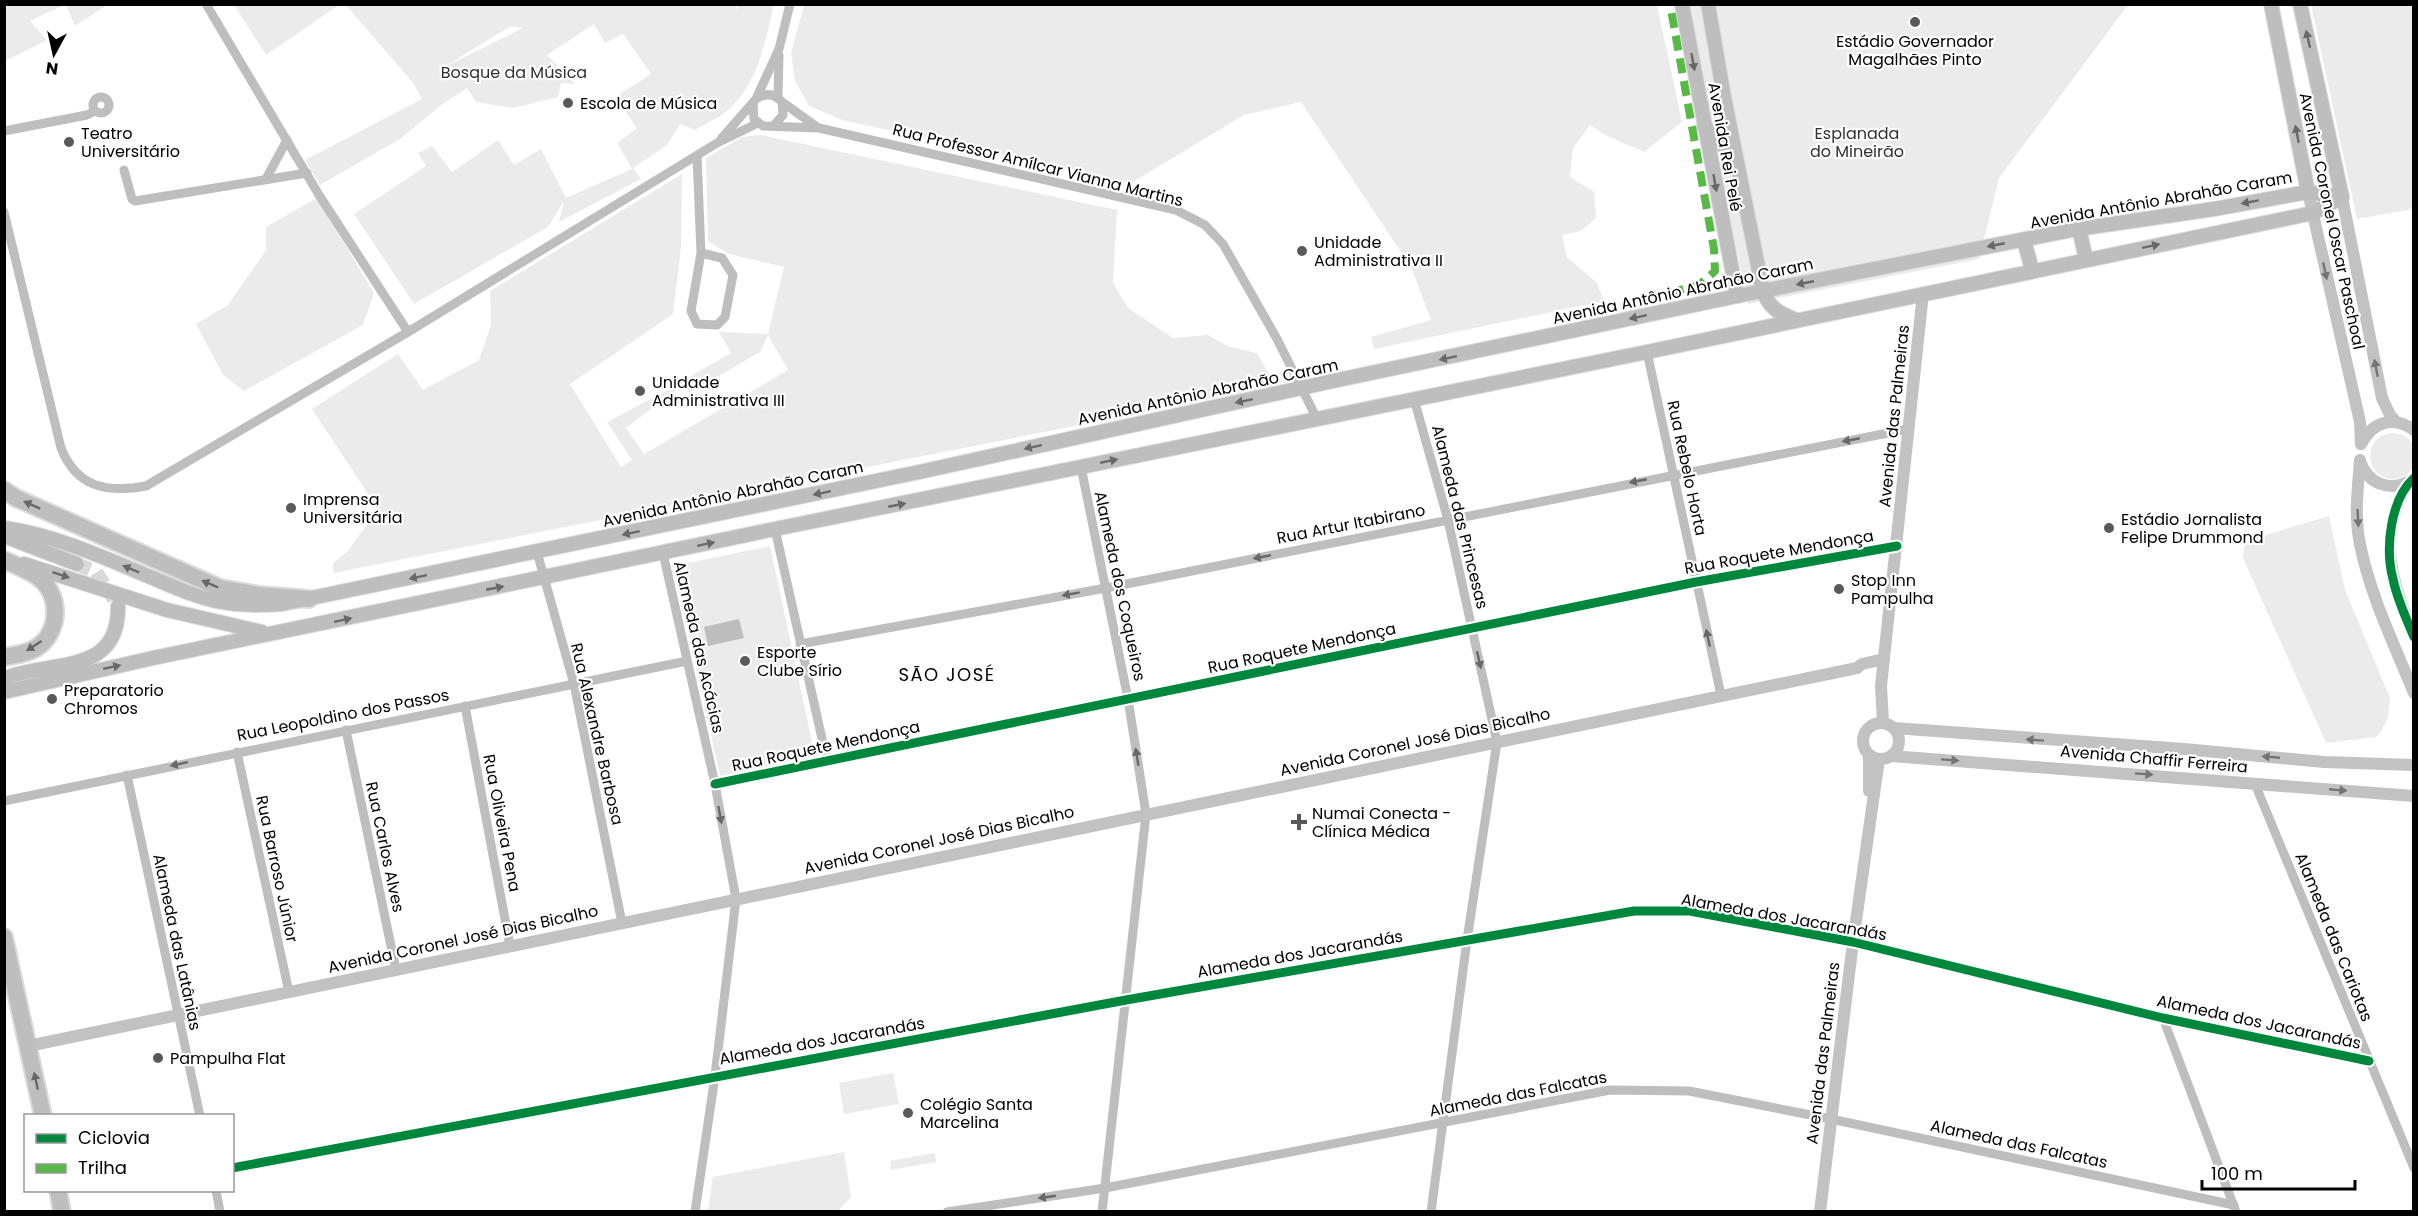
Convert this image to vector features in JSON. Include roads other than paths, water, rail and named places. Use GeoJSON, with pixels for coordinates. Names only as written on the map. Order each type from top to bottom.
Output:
{"type":"FeatureCollection","features":[{"type":"Feature","properties":{"kind":"highway"},"geometry":{"type":"LineString","coordinates":[[4,490],[16,498],[220,588],[259,595],[309,599]]}},
{"type":"Feature","properties":{"kind":"highway"},"geometry":{"type":"LineString","coordinates":[[4,559],[38,577],[52,593],[56,612],[51,632],[36,648],[4,657]]}},
{"type":"Feature","properties":{"kind":"highway"},"geometry":{"type":"LineString","coordinates":[[4,937],[43,1114]]}},
{"type":"Feature","properties":{"kind":"highway"},"geometry":{"type":"LineString","coordinates":[[58,1192],[62,1212]]}},
{"type":"Feature","properties":{"kind":"main road","name":"Avenida Rei Pelé"},"geometry":{"type":"LineString","coordinates":[[1682,4],[1737,296]]}},
{"type":"Feature","properties":{"kind":"main road","name":"Avenida Rei Pelé"},"geometry":{"type":"LineString","coordinates":[[1708,4],[1736,160],[1763,291]]}},
{"type":"Feature","properties":{"kind":"main road","name":"Avenida Coronel Oscar Paschoal"},"geometry":{"type":"LineString","coordinates":[[2271,4],[2308,192]]}},
{"type":"Feature","properties":{"kind":"main road","name":"Avenida Coronel Oscar Paschoal"},"geometry":{"type":"LineString","coordinates":[[2300,4],[2342,197]]}},
{"type":"Feature","properties":{"kind":"main road"},"geometry":{"type":"LineString","coordinates":[[1704,126],[1736,160]]}},
{"type":"Feature","properties":{"kind":"main road","name":"Avenida Antônio Abrahão Caram"},"geometry":{"type":"LineString","coordinates":[[4,528],[29,532],[119,564],[176,588],[221,602],[253,606],[282,604],[924,471],[1301,388],[1737,296],[2079,229],[2308,192],[2342,197]]}},
{"type":"Feature","properties":{"kind":"main road"},"geometry":{"type":"LineString","coordinates":[[4,692],[153,658],[2313,213],[2342,197]]}},
{"type":"Feature","properties":{"kind":"main road"},"geometry":{"type":"LineString","coordinates":[[2079,229],[2086,259]]}},
{"type":"Feature","properties":{"kind":"main road"},"geometry":{"type":"LineString","coordinates":[[2024,240],[2032,270]]}},
{"type":"Feature","properties":{"kind":"main road"},"geometry":{"type":"LineString","coordinates":[[1763,291],[1767,302],[1775,312],[1796,320]]}},
{"type":"Feature","properties":{"kind":"main road"},"geometry":{"type":"LineString","coordinates":[[924,471],[929,498]]}},
{"type":"Feature","properties":{"kind":"main road"},"geometry":{"type":"LineString","coordinates":[[4,536],[77,564]]}},
{"type":"Feature","properties":{"kind":"main road"},"geometry":{"type":"LineString","coordinates":[[4,559],[166,610],[255,633],[285,632]]}},
{"type":"Feature","properties":{"kind":"main road"},"geometry":{"type":"LineString","coordinates":[[4,679],[92,658],[109,645],[118,620],[118,606]]}},
{"type":"Feature","properties":{"kind":"street"},"geometry":{"type":"LineString","coordinates":[[206,4],[319,195],[408,332]]}},
{"type":"Feature","properties":{"kind":"street"},"geometry":{"type":"LineString","coordinates":[[717,143],[754,101],[779,50],[790,4]]}},
{"type":"Feature","properties":{"kind":"street"},"geometry":{"type":"LineString","coordinates":[[754,101],[752,115],[758,123],[763,126],[780,122],[783,115],[780,100],[779,50]]}},
{"type":"Feature","properties":{"kind":"street"},"geometry":{"type":"LineString","coordinates":[[754,101],[766,94],[780,100]]}},
{"type":"Feature","properties":{"kind":"street","name":"Rua Professor Amílcar Vianna Martins"},"geometry":{"type":"LineString","coordinates":[[780,100],[819,128]]}},
{"type":"Feature","properties":{"kind":"street"},"geometry":{"type":"LineString","coordinates":[[4,131],[87,115],[95,111]]}},
{"type":"Feature","properties":{"kind":"street"},"geometry":{"type":"LineString","coordinates":[[4,212],[61,448],[68,465],[89,482],[106,488],[122,490],[146,486],[408,332],[717,143],[758,123]]}},
{"type":"Feature","properties":{"kind":"street","name":"Rua Professor Amílcar Vianna Martins"},"geometry":{"type":"LineString","coordinates":[[774,125],[819,128],[1176,210],[1205,225],[1223,244],[1277,339],[1317,419]]}},
{"type":"Feature","properties":{"kind":"street"},"geometry":{"type":"LineString","coordinates":[[266,179],[287,140]]}},
{"type":"Feature","properties":{"kind":"street"},"geometry":{"type":"LineString","coordinates":[[697,156],[701,253],[691,311],[698,324],[717,325],[725,317],[733,274],[722,258],[701,253]]}},
{"type":"Feature","properties":{"kind":"street"},"geometry":{"type":"LineString","coordinates":[[124,170],[132,199],[135,201],[307,172]]}},
{"type":"Feature","properties":{"kind":"street","name":"Avenida Coronel Oscar Paschoal"},"geometry":{"type":"LineString","coordinates":[[2308,192],[2360,422],[2361,444],[2357,498],[2359,541],[2365,567],[2414,693]]}},
{"type":"Feature","properties":{"kind":"street","name":"Avenida Coronel Oscar Paschoal"},"geometry":{"type":"LineString","coordinates":[[2342,197],[2382,398],[2390,416],[2396,422]]}},
{"type":"Feature","properties":{"kind":"street","name":"Avenida das Palmeiras"},"geometry":{"type":"LineString","coordinates":[[1868,727],[1881,686],[1884,663],[1923,293]]}},
{"type":"Feature","properties":{"kind":"street","name":"Rua Rebelo Horta"},"geometry":{"type":"LineString","coordinates":[[1647,352],[1720,695]]}},
{"type":"Feature","properties":{"kind":"street","name":"Alameda das Princesas"},"geometry":{"type":"LineString","coordinates":[[1414,399],[1448,520],[1497,742],[1467,940],[1431,1212]]}},
{"type":"Feature","properties":{"kind":"street"},"geometry":{"type":"LineString","coordinates":[[2361,444],[2366,434],[2374,426],[2385,422],[2396,422],[2414,430]]}},
{"type":"Feature","properties":{"kind":"street","name":"Rua Artur Itabirano"},"geometry":{"type":"LineString","coordinates":[[800,644],[1106,588],[1908,429]]}},
{"type":"Feature","properties":{"kind":"street"},"geometry":{"type":"LineString","coordinates":[[2360,460],[2363,470],[2379,484],[2400,486],[2412,480]]}},
{"type":"Feature","properties":{"kind":"street","name":"Alameda dos Coqueiros"},"geometry":{"type":"LineString","coordinates":[[1081,467],[1128,699],[1146,814],[1102,1212]]}},
{"type":"Feature","properties":{"kind":"street"},"geometry":{"type":"LineString","coordinates":[[2412,480],[2398,498],[2393,515],[2390,557],[2392,579],[2414,637]]}},
{"type":"Feature","properties":{"kind":"street"},"geometry":{"type":"LineString","coordinates":[[775,529],[827,761]]}},
{"type":"Feature","properties":{"kind":"street","name":"Rua Roquete Mendonça"},"geometry":{"type":"LineString","coordinates":[[715,784],[1696,582],[1897,546]]}},
{"type":"Feature","properties":{"kind":"street","name":"Rua Alexandre Barbosa"},"geometry":{"type":"LineString","coordinates":[[537,552],[574,684],[622,923]]}},
{"type":"Feature","properties":{"kind":"street","name":"Alameda das Acácias"},"geometry":{"type":"LineString","coordinates":[[663,553],[715,784],[736,899],[715,1076],[695,1212]]}},
{"type":"Feature","properties":{"kind":"street","name":"Rua Leopoldino dos Passos"},"geometry":{"type":"LineString","coordinates":[[4,801],[687,661]]}},
{"type":"Feature","properties":{"kind":"street","name":"Avenida Coronel José Dias Bicalho"},"geometry":{"type":"LineString","coordinates":[[28,1046],[1857,668],[1862,664],[1884,663]]}},
{"type":"Feature","properties":{"kind":"street","name":"Avenida das Palmeiras"},"geometry":{"type":"LineString","coordinates":[[1881,686],[1888,725]]}},
{"type":"Feature","properties":{"kind":"street","name":"Rua Oliveira Pena"},"geometry":{"type":"LineString","coordinates":[[465,706],[510,946]]}},
{"type":"Feature","properties":{"kind":"street"},"geometry":{"type":"LineString","coordinates":[[1888,725],[1898,733],[1899,746],[1880,756],[1862,744],[1862,738],[1868,727],[1888,725]]}},
{"type":"Feature","properties":{"kind":"street","name":"Avenida Chaffir Ferreira"},"geometry":{"type":"LineString","coordinates":[[1888,725],[2038,740],[2184,749],[2324,762],[2414,765]]}},
{"type":"Feature","properties":{"kind":"street","name":"Rua Carlos Alves"},"geometry":{"type":"LineString","coordinates":[[346,730],[396,970]]}},
{"type":"Feature","properties":{"kind":"street","name":"Rua Barroso Júnior"},"geometry":{"type":"LineString","coordinates":[[237,752],[289,992]]}},
{"type":"Feature","properties":{"kind":"street","name":"Avenida das Palmeiras"},"geometry":{"type":"LineString","coordinates":[[1820,1212],[1853,942],[1880,756]]}},
{"type":"Feature","properties":{"kind":"street","name":"Avenida Chaffir Ferreira"},"geometry":{"type":"LineString","coordinates":[[1880,756],[2414,796]]}},
{"type":"Feature","properties":{"kind":"street","name":"Alameda das Latânias"},"geometry":{"type":"LineString","coordinates":[[127,774],[200,1114]]}},
{"type":"Feature","properties":{"kind":"street","name":"Alameda das Cariotas"},"geometry":{"type":"LineString","coordinates":[[2255,783],[2414,1168]]}},
{"type":"Feature","properties":{"kind":"street","name":"Alameda dos Jacarandás"},"geometry":{"type":"LineString","coordinates":[[234,1168],[1126,1000],[1634,911],[1690,911],[1853,942],[2163,1018],[2369,1061]]}},
{"type":"Feature","properties":{"kind":"street"},"geometry":{"type":"LineString","coordinates":[[2163,1018],[2235,1208]]}},
{"type":"Feature","properties":{"kind":"street","name":"Alameda das Falcatas"},"geometry":{"type":"LineString","coordinates":[[947,1212],[1105,1188],[1610,1090],[1689,1092],[1831,1119],[2235,1208]]}},
{"type":"Feature","properties":{"kind":"street"},"geometry":{"type":"LineString","coordinates":[[216,1192],[220,1212]]}},
{"type":"Feature","properties":{"kind":"tunnel"},"geometry":{"type":"LineString","coordinates":[[77,564],[96,572],[114,599]]}},
{"type":"Feature","properties":{"kind":"place","name":"Estádio Governador Magalhães Pinto"},"geometry":{"type":"Point","coordinates":[1915,22]}},
{"type":"Feature","properties":{"kind":"place","name":"Escola de Música"},"geometry":{"type":"Point","coordinates":[568,103]}},
{"type":"Feature","properties":{"kind":"place","name":"Teatro Universitário"},"geometry":{"type":"Point","coordinates":[69,142]}},
{"type":"Feature","properties":{"kind":"place","name":"Unidade Administrativa II"},"geometry":{"type":"Point","coordinates":[1302,251]}},
{"type":"Feature","properties":{"kind":"place","name":"Unidade Administrativa III"},"geometry":{"type":"Point","coordinates":[640,391]}},
{"type":"Feature","properties":{"kind":"place","name":"Imprensa Universitária"},"geometry":{"type":"Point","coordinates":[291,508]}},
{"type":"Feature","properties":{"kind":"place","name":"Estádio Jornalista Felipe Drummond"},"geometry":{"type":"Point","coordinates":[2109,528]}},
{"type":"Feature","properties":{"kind":"place","name":"Stop Inn Pampulha"},"geometry":{"type":"Point","coordinates":[1839,589]}},
{"type":"Feature","properties":{"kind":"place","name":"Esporte Clube Sírio"},"geometry":{"type":"Point","coordinates":[745,661]}},
{"type":"Feature","properties":{"kind":"place","name":"Preparatorio Chromos"},"geometry":{"type":"Point","coordinates":[52,699]}},
{"type":"Feature","properties":{"kind":"place","name":"Numai Conecta - Clínica Médica"},"geometry":{"type":"Point","coordinates":[1299,822]}},
{"type":"Feature","properties":{"kind":"place","name":"Pampulha Flat"},"geometry":{"type":"Point","coordinates":[158,1058]}},
{"type":"Feature","properties":{"kind":"place","name":"Colégio Santa Marcelina"},"geometry":{"type":"Point","coordinates":[908,1113]}},
{"type":"Feature","properties":{"kind":"district","name":"SÃO JOSÉ"},"geometry":{"type":"Point","coordinates":[947,674]}},
{"type":"Feature","properties":{"kind":"park label","name":"Bosque da Música"},"geometry":{"type":"Point","coordinates":[514,72]}},
{"type":"Feature","properties":{"kind":"park label","name":"Esplanada do Mineirão"},"geometry":{"type":"Point","coordinates":[1857,142]}}]}
